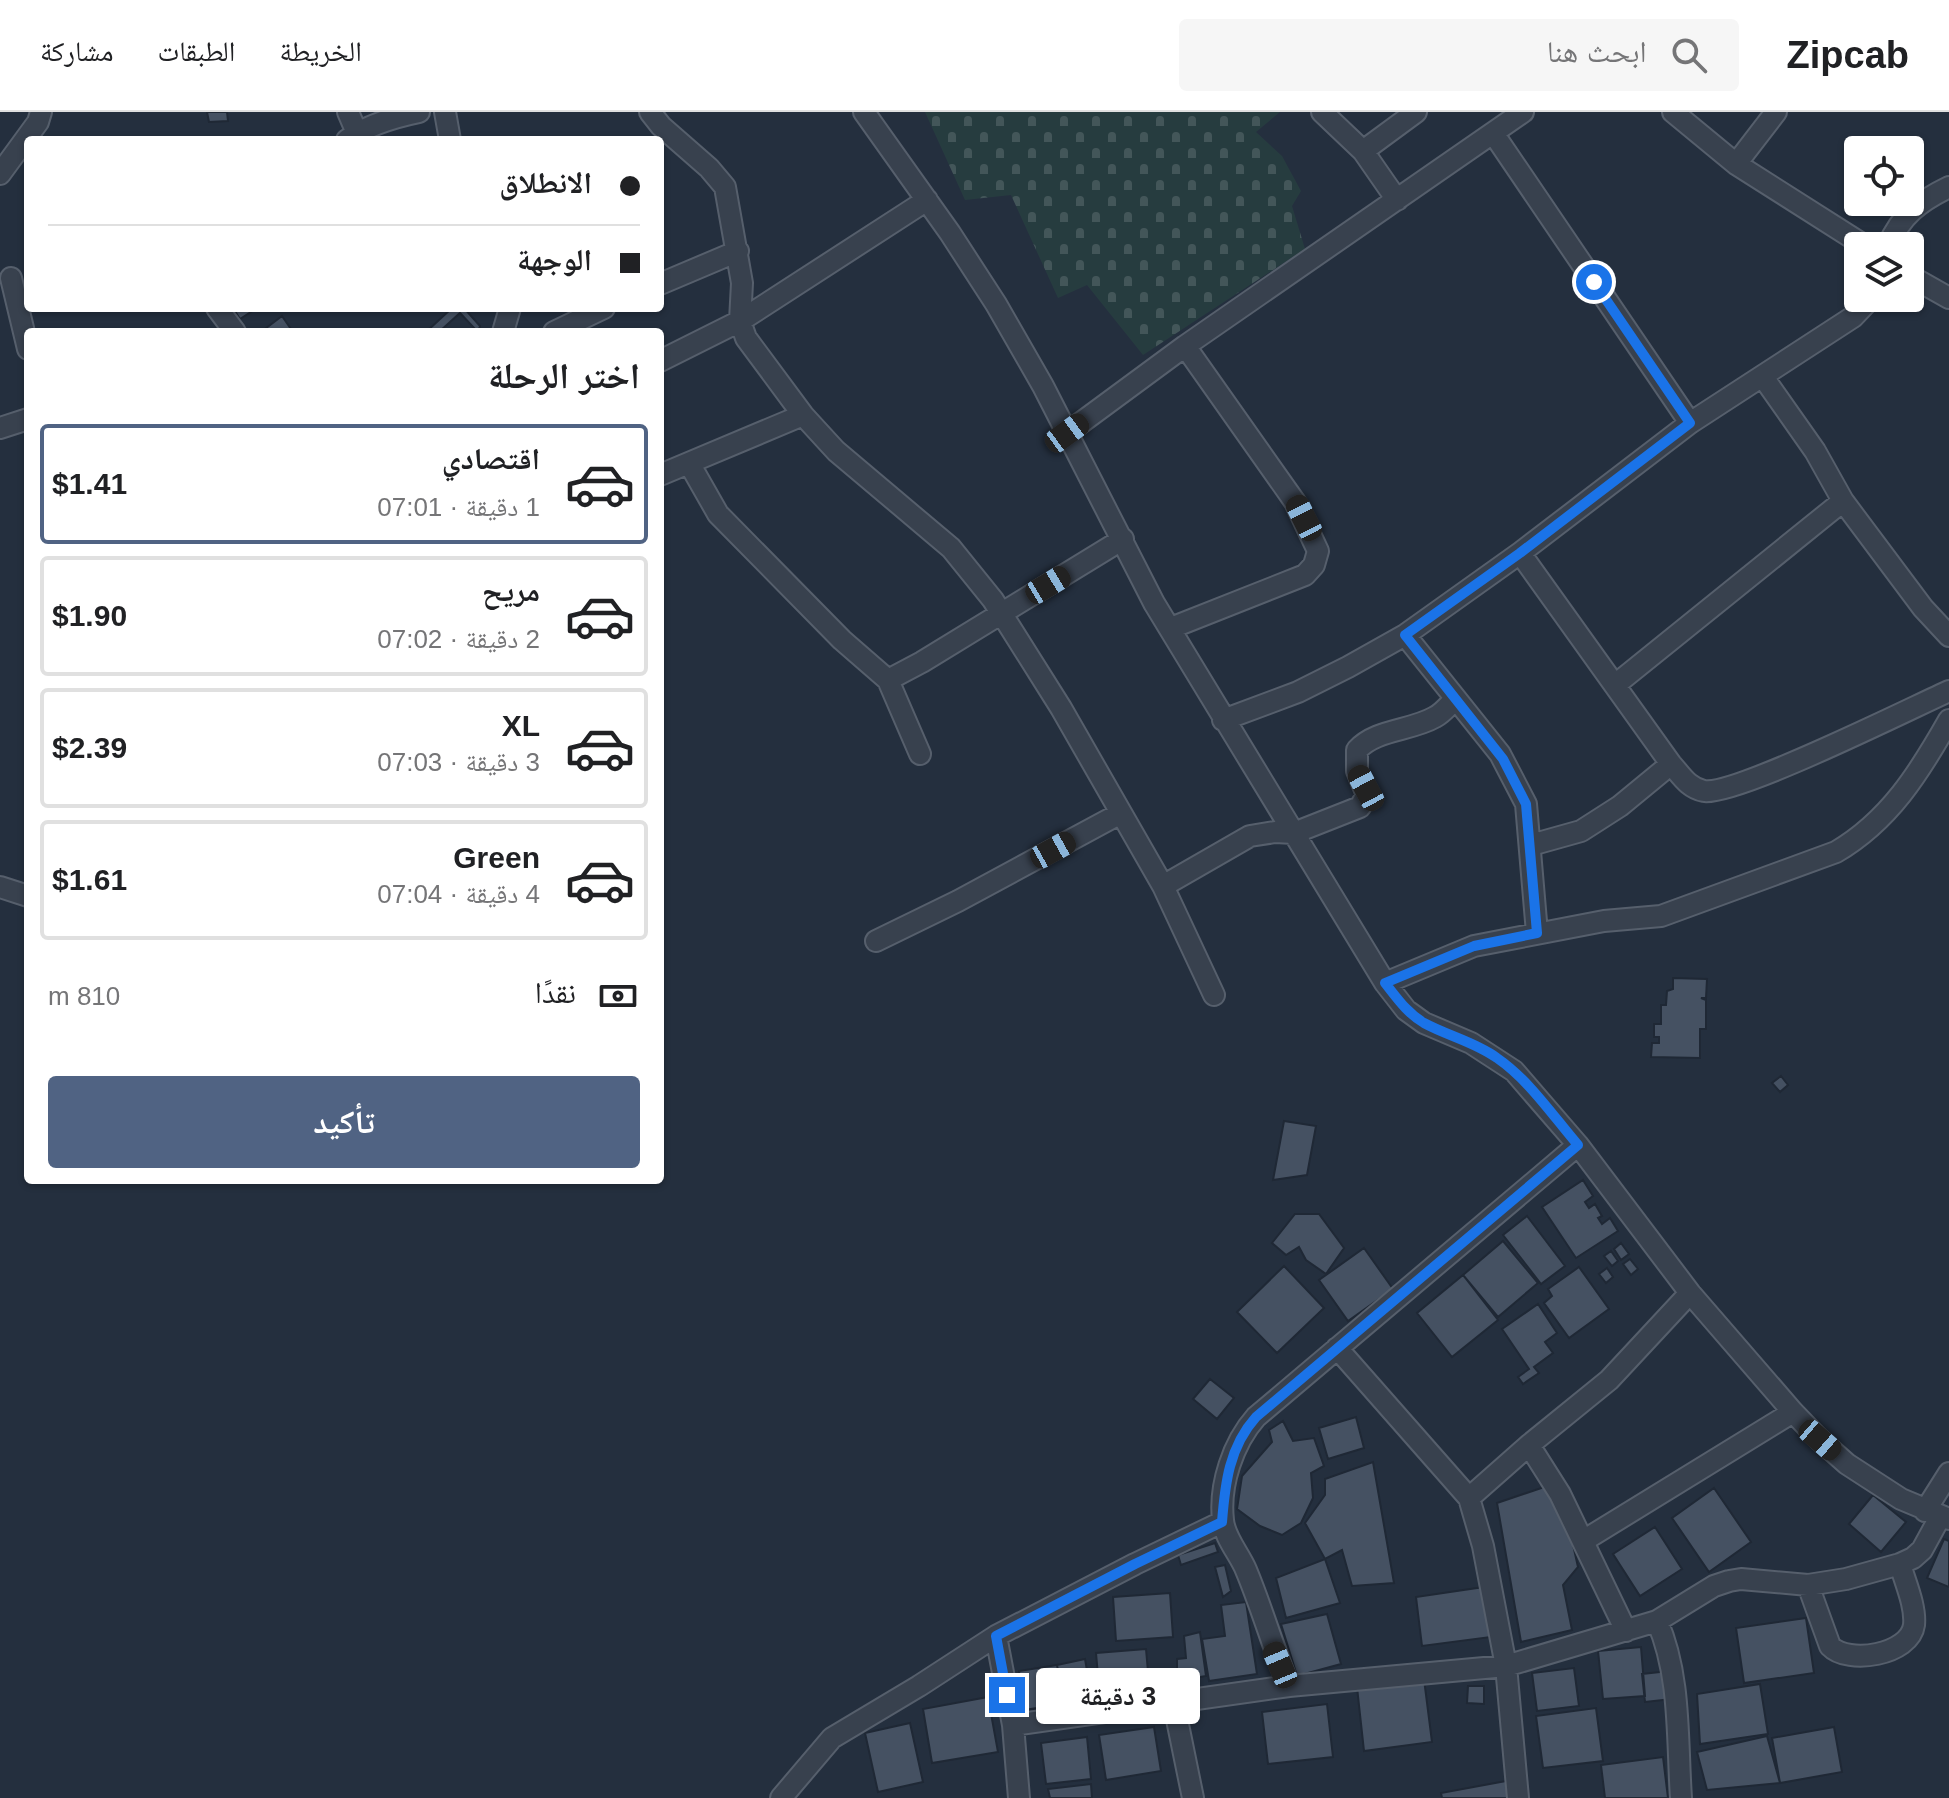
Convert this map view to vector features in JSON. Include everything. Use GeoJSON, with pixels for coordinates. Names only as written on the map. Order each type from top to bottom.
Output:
{"type":"FeatureCollection","features":[{"type":"Feature","properties":{"kind":"street"},"geometry":{"type":"LineString","coordinates":[[28,136],[41,112]]}},
{"type":"Feature","properties":{"kind":"street"},"geometry":{"type":"LineString","coordinates":[[348,112],[352,136],[400,116],[419,112]]}},
{"type":"Feature","properties":{"kind":"street"},"geometry":{"type":"LineString","coordinates":[[445,112],[449,136]]}},
{"type":"Feature","properties":{"kind":"street"},"geometry":{"type":"LineString","coordinates":[[650,112],[725,187],[738,251],[742,283],[740,321],[746,338],[803,415],[836,451],[951,548],[985,590],[1061,708],[1163,886],[1214,995]]}},
{"type":"Feature","properties":{"kind":"street"},"geometry":{"type":"LineString","coordinates":[[864,112],[996,304],[1067,433],[1154,603],[1385,983],[1406,1010],[1424,1023],[1471,1043],[1514,1071],[1578,1145],[1690,1293],[1793,1412],[1847,1464],[1901,1499],[1938,1516]]}},
{"type":"Feature","properties":{"kind":"street"},"geometry":{"type":"LineString","coordinates":[[1322,112],[1363,151],[1397,200]]}},
{"type":"Feature","properties":{"kind":"street"},"geometry":{"type":"LineString","coordinates":[[1363,151],[1416,112]]}},
{"type":"Feature","properties":{"kind":"street"},"geometry":{"type":"LineString","coordinates":[[1067,433],[1185,346],[1523,112]]}},
{"type":"Feature","properties":{"kind":"street"},"geometry":{"type":"LineString","coordinates":[[1736,164],[1776,112]]}},
{"type":"Feature","properties":{"kind":"street"},"geometry":{"type":"LineString","coordinates":[[1684,115],[1736,164],[1844,233]]}},
{"type":"Feature","properties":{"kind":"street"},"geometry":{"type":"LineString","coordinates":[[1493,133],[1690,423]]}},
{"type":"Feature","properties":{"kind":"street"},"geometry":{"type":"LineString","coordinates":[[0,174],[24,141]]}},
{"type":"Feature","properties":{"kind":"street"},"geometry":{"type":"LineString","coordinates":[[1895,232],[1909,212],[1923,200],[1949,187]]}},
{"type":"Feature","properties":{"kind":"street"},"geometry":{"type":"LineString","coordinates":[[664,359],[740,321],[927,200]]}},
{"type":"Feature","properties":{"kind":"street"},"geometry":{"type":"LineString","coordinates":[[664,282],[738,251]]}},
{"type":"Feature","properties":{"kind":"street"},"geometry":{"type":"LineString","coordinates":[[13,277],[24,330]]}},
{"type":"Feature","properties":{"kind":"street"},"geometry":{"type":"LineString","coordinates":[[1924,284],[1949,298]]}},
{"type":"Feature","properties":{"kind":"street"},"geometry":{"type":"LineString","coordinates":[[562,328],[596,312]]}},
{"type":"Feature","properties":{"kind":"street"},"geometry":{"type":"LineString","coordinates":[[1223,720],[1298,692],[1405,635],[1520,553],[1690,423],[1858,312]]}},
{"type":"Feature","properties":{"kind":"street"},"geometry":{"type":"LineString","coordinates":[[1171,628],[1305,575],[1314,565],[1318,551],[1295,502],[1185,346]]}},
{"type":"Feature","properties":{"kind":"street"},"geometry":{"type":"LineString","coordinates":[[1763,377],[1815,451],[1843,501],[1923,608],[1949,636]]}},
{"type":"Feature","properties":{"kind":"street"},"geometry":{"type":"LineString","coordinates":[[664,473],[803,415]]}},
{"type":"Feature","properties":{"kind":"street"},"geometry":{"type":"LineString","coordinates":[[0,428],[24,420]]}},
{"type":"Feature","properties":{"kind":"street"},"geometry":{"type":"LineString","coordinates":[[689,463],[718,514],[842,640],[888,680],[920,754]]}},
{"type":"Feature","properties":{"kind":"street"},"geometry":{"type":"LineString","coordinates":[[1615,685],[1843,501]]}},
{"type":"Feature","properties":{"kind":"street"},"geometry":{"type":"LineString","coordinates":[[888,680],[1123,539]]}},
{"type":"Feature","properties":{"kind":"street"},"geometry":{"type":"LineString","coordinates":[[1520,553],[1671,764],[1689,786],[1703,791],[1718,791],[1759,777],[1949,691]]}},
{"type":"Feature","properties":{"kind":"street"},"geometry":{"type":"LineString","coordinates":[[1405,635],[1500,754],[1526,804],[1537,933]]}},
{"type":"Feature","properties":{"kind":"street"},"geometry":{"type":"LineString","coordinates":[[1163,886],[1250,836],[1294,833],[1360,807],[1364,803],[1366,788],[1357,771],[1355,758],[1363,743],[1437,716],[1455,699]]}},
{"type":"Feature","properties":{"kind":"street"},"geometry":{"type":"LineString","coordinates":[[1385,983],[1474,946],[1604,921],[1661,916],[1836,852],[1857,839],[1891,809],[1923,765],[1942,751],[1949,720]]}},
{"type":"Feature","properties":{"kind":"street"},"geometry":{"type":"LineString","coordinates":[[1531,845],[1581,831],[1620,806],[1671,764]]}},
{"type":"Feature","properties":{"kind":"street"},"geometry":{"type":"LineString","coordinates":[[876,941],[1121,813]]}},
{"type":"Feature","properties":{"kind":"street"},"geometry":{"type":"LineString","coordinates":[[0,887],[24,895]]}},
{"type":"Feature","properties":{"kind":"street"},"geometry":{"type":"LineString","coordinates":[[1289,1686],[1247,1571],[1222,1522],[1233,1453],[1244,1431],[1256,1417],[1578,1145]]}},
{"type":"Feature","properties":{"kind":"street"},"geometry":{"type":"LineString","coordinates":[[1469,1498],[1609,1380],[1690,1293]]}},
{"type":"Feature","properties":{"kind":"street"},"geometry":{"type":"LineString","coordinates":[[1337,1348],[1469,1498],[1483,1546],[1506,1666],[1518,1798]]}},
{"type":"Feature","properties":{"kind":"street"},"geometry":{"type":"LineString","coordinates":[[1583,1541],[1793,1412]]}},
{"type":"Feature","properties":{"kind":"street"},"geometry":{"type":"LineString","coordinates":[[1529,1445],[1560,1494],[1626,1631]]}},
{"type":"Feature","properties":{"kind":"street"},"geometry":{"type":"LineString","coordinates":[[1013,1725],[1289,1686],[1506,1666],[1657,1621],[1714,1586],[1729,1581],[1741,1579],[1808,1585],[1846,1579],[1900,1564],[1922,1550],[1938,1516],[1949,1473]]}},
{"type":"Feature","properties":{"kind":"street"},"geometry":{"type":"LineString","coordinates":[[781,1798],[832,1738],[996,1636],[1222,1522]]}},
{"type":"Feature","properties":{"kind":"street"},"geometry":{"type":"LineString","coordinates":[[1808,1585],[1830,1646],[1835,1651],[1854,1656],[1892,1650],[1904,1643],[1914,1624],[1900,1564]]}},
{"type":"Feature","properties":{"kind":"street"},"geometry":{"type":"LineString","coordinates":[[1657,1621],[1670,1661],[1681,1798]]}},
{"type":"Feature","properties":{"kind":"street"},"geometry":{"type":"LineString","coordinates":[[996,1636],[1013,1725],[1019,1798]]}},
{"type":"Feature","properties":{"kind":"street"},"geometry":{"type":"LineString","coordinates":[[1173,1700],[1193,1798]]}},
{"type":"Feature","properties":{"kind":"green space"},"geometry":{"type":"Polygon","coordinates":[[[925,112],[1280,112],[1256,132],[1282,156],[1301,191],[1292,206],[1305,249],[1143,355],[1087,285],[1058,298],[1011,195],[965,200],[925,112]]]}},
{"type":"Feature","properties":{"kind":"building"},"geometry":{"type":"Polygon","coordinates":[[[207,112],[227,112],[228,121],[209,122],[207,112]]]}},
{"type":"Feature","properties":{"kind":"building"},"geometry":{"type":"Polygon","coordinates":[[[236,312],[251,312],[240,319],[236,312]]]}},
{"type":"Feature","properties":{"kind":"building"},"geometry":{"type":"Polygon","coordinates":[[[448,312],[468,312],[480,326],[474,328],[460,313],[443,328],[430,328],[448,312]]]}},
{"type":"Feature","properties":{"kind":"building"},"geometry":{"type":"Polygon","coordinates":[[[282,316],[290,328],[266,328],[282,316]]]}},
{"type":"Feature","properties":{"kind":"building"},"geometry":{"type":"Polygon","coordinates":[[[1673,978],[1707,979],[1706,998],[1701,998],[1706,1000],[1706,1029],[1700,1029],[1700,1058],[1651,1057],[1652,1043],[1659,1043],[1659,1037],[1654,1037],[1654,1024],[1661,1024],[1661,1005],[1666,1005],[1667,991],[1673,989],[1673,978]]]}},
{"type":"Feature","properties":{"kind":"building"},"geometry":{"type":"Polygon","coordinates":[[[1781,1076],[1788,1085],[1780,1092],[1772,1083],[1781,1076]]]}},
{"type":"Feature","properties":{"kind":"building"},"geometry":{"type":"Polygon","coordinates":[[[1284,1121],[1316,1126],[1307,1175],[1273,1180],[1284,1121]]]}},
{"type":"Feature","properties":{"kind":"building"},"geometry":{"type":"Polygon","coordinates":[[[1583,1180],[1593,1196],[1585,1202],[1589,1208],[1595,1204],[1602,1216],[1598,1218],[1602,1224],[1610,1218],[1618,1231],[1576,1258],[1542,1207],[1583,1180]]]}},
{"type":"Feature","properties":{"kind":"building"},"geometry":{"type":"Polygon","coordinates":[[[1295,1214],[1319,1214],[1344,1248],[1326,1274],[1306,1260],[1299,1247],[1286,1255],[1272,1243],[1295,1214]]]}},
{"type":"Feature","properties":{"kind":"building"},"geometry":{"type":"Polygon","coordinates":[[[1527,1216],[1565,1266],[1541,1284],[1503,1235],[1527,1216]]]}},
{"type":"Feature","properties":{"kind":"building"},"geometry":{"type":"Polygon","coordinates":[[[1503,1241],[1538,1283],[1498,1317],[1463,1275],[1503,1241]]]}},
{"type":"Feature","properties":{"kind":"building"},"geometry":{"type":"Polygon","coordinates":[[[1621,1243],[1629,1254],[1621,1260],[1614,1249],[1621,1243]]]}},
{"type":"Feature","properties":{"kind":"building"},"geometry":{"type":"Polygon","coordinates":[[[1364,1248],[1393,1289],[1348,1321],[1319,1280],[1364,1248]]]}},
{"type":"Feature","properties":{"kind":"building"},"geometry":{"type":"Polygon","coordinates":[[[1611,1251],[1618,1261],[1612,1266],[1604,1256],[1611,1251]]]}},
{"type":"Feature","properties":{"kind":"building"},"geometry":{"type":"Polygon","coordinates":[[[1630,1259],[1638,1269],[1631,1275],[1623,1264],[1630,1259]]]}},
{"type":"Feature","properties":{"kind":"building"},"geometry":{"type":"Polygon","coordinates":[[[1284,1266],[1324,1308],[1277,1353],[1237,1312],[1284,1266]]]}},
{"type":"Feature","properties":{"kind":"building"},"geometry":{"type":"Polygon","coordinates":[[[1579,1267],[1609,1309],[1569,1338],[1544,1303],[1552,1296],[1548,1289],[1579,1267]]]}},
{"type":"Feature","properties":{"kind":"building"},"geometry":{"type":"Polygon","coordinates":[[[1607,1268],[1613,1277],[1606,1283],[1599,1274],[1607,1268]]]}},
{"type":"Feature","properties":{"kind":"building"},"geometry":{"type":"Polygon","coordinates":[[[1463,1275],[1498,1320],[1452,1357],[1417,1313],[1463,1275]]]}},
{"type":"Feature","properties":{"kind":"building"},"geometry":{"type":"Polygon","coordinates":[[[1538,1304],[1557,1333],[1545,1342],[1553,1353],[1534,1367],[1539,1373],[1523,1384],[1518,1377],[1529,1369],[1502,1329],[1538,1304]]]}},
{"type":"Feature","properties":{"kind":"building"},"geometry":{"type":"Polygon","coordinates":[[[1210,1379],[1234,1398],[1217,1419],[1193,1399],[1210,1379]]]}},
{"type":"Feature","properties":{"kind":"building"},"geometry":{"type":"Polygon","coordinates":[[[1356,1417],[1364,1448],[1328,1459],[1319,1428],[1356,1417]]]}},
{"type":"Feature","properties":{"kind":"building"},"geometry":{"type":"Polygon","coordinates":[[[1283,1421],[1293,1441],[1314,1438],[1324,1466],[1311,1473],[1313,1498],[1301,1523],[1282,1535],[1260,1526],[1237,1509],[1242,1476],[1272,1442],[1269,1430],[1283,1421]]]}},
{"type":"Feature","properties":{"kind":"building"},"geometry":{"type":"Polygon","coordinates":[[[1373,1462],[1394,1583],[1352,1586],[1342,1550],[1325,1559],[1305,1523],[1325,1495],[1325,1479],[1373,1462]]]}},
{"type":"Feature","properties":{"kind":"building"},"geometry":{"type":"Polygon","coordinates":[[[1559,1482],[1578,1567],[1563,1585],[1572,1630],[1521,1642],[1497,1503],[1559,1482]]]}},
{"type":"Feature","properties":{"kind":"building"},"geometry":{"type":"Polygon","coordinates":[[[1714,1488],[1751,1542],[1709,1572],[1672,1518],[1714,1488]]]}},
{"type":"Feature","properties":{"kind":"building"},"geometry":{"type":"Polygon","coordinates":[[[1873,1495],[1906,1522],[1881,1552],[1849,1524],[1873,1495]]]}},
{"type":"Feature","properties":{"kind":"building"},"geometry":{"type":"Polygon","coordinates":[[[1655,1527],[1682,1569],[1640,1596],[1613,1554],[1655,1527]]]}},
{"type":"Feature","properties":{"kind":"building"},"geometry":{"type":"Polygon","coordinates":[[[1944,1539],[1949,1541],[1949,1587],[1927,1578],[1944,1539]]]}},
{"type":"Feature","properties":{"kind":"building"},"geometry":{"type":"Polygon","coordinates":[[[1215,1543],[1218,1552],[1181,1565],[1178,1555],[1215,1543]]]}},
{"type":"Feature","properties":{"kind":"building"},"geometry":{"type":"Polygon","coordinates":[[[1325,1559],[1340,1603],[1286,1618],[1276,1578],[1325,1559]]]}},
{"type":"Feature","properties":{"kind":"building"},"geometry":{"type":"Polygon","coordinates":[[[1225,1565],[1231,1591],[1223,1597],[1215,1567],[1225,1565]]]}},
{"type":"Feature","properties":{"kind":"building"},"geometry":{"type":"Polygon","coordinates":[[[1484,1587],[1491,1637],[1422,1646],[1416,1597],[1484,1587]]]}},
{"type":"Feature","properties":{"kind":"building"},"geometry":{"type":"Polygon","coordinates":[[[1170,1593],[1173,1637],[1116,1641],[1113,1597],[1170,1593]]]}},
{"type":"Feature","properties":{"kind":"building"},"geometry":{"type":"Polygon","coordinates":[[[1246,1602],[1257,1674],[1209,1681],[1202,1639],[1225,1636],[1221,1605],[1246,1602]]]}},
{"type":"Feature","properties":{"kind":"building"},"geometry":{"type":"Polygon","coordinates":[[[1327,1614],[1341,1664],[1297,1676],[1281,1624],[1327,1614]]]}},
{"type":"Feature","properties":{"kind":"building"},"geometry":{"type":"Polygon","coordinates":[[[1806,1618],[1814,1673],[1744,1683],[1736,1628],[1806,1618]]]}},
{"type":"Feature","properties":{"kind":"building"},"geometry":{"type":"Polygon","coordinates":[[[1200,1632],[1206,1676],[1177,1681],[1177,1659],[1186,1658],[1184,1636],[1200,1632]]]}},
{"type":"Feature","properties":{"kind":"building"},"geometry":{"type":"Polygon","coordinates":[[[1641,1647],[1645,1696],[1603,1699],[1598,1651],[1641,1647]]]}},
{"type":"Feature","properties":{"kind":"building"},"geometry":{"type":"Polygon","coordinates":[[[1146,1649],[1149,1683],[1099,1687],[1096,1653],[1146,1649]]]}},
{"type":"Feature","properties":{"kind":"building"},"geometry":{"type":"Polygon","coordinates":[[[1085,1659],[1092,1699],[1064,1704],[1057,1665],[1085,1659]]]}},
{"type":"Feature","properties":{"kind":"building"},"geometry":{"type":"Polygon","coordinates":[[[1057,1665],[1064,1704],[1024,1710],[1019,1671],[1057,1665]]]}},
{"type":"Feature","properties":{"kind":"building"},"geometry":{"type":"Polygon","coordinates":[[[1574,1668],[1579,1706],[1537,1711],[1532,1673],[1574,1668]]]}},
{"type":"Feature","properties":{"kind":"building"},"geometry":{"type":"Polygon","coordinates":[[[1669,1671],[1672,1699],[1645,1702],[1642,1674],[1669,1671]]]}},
{"type":"Feature","properties":{"kind":"building"},"geometry":{"type":"Polygon","coordinates":[[[1424,1679],[1432,1742],[1364,1751],[1357,1687],[1424,1679]]]}},
{"type":"Feature","properties":{"kind":"building"},"geometry":{"type":"Polygon","coordinates":[[[1760,1684],[1768,1734],[1700,1744],[1697,1694],[1760,1684]]]}},
{"type":"Feature","properties":{"kind":"building"},"geometry":{"type":"Polygon","coordinates":[[[1468,1686],[1484,1686],[1484,1704],[1467,1703],[1468,1686]]]}},
{"type":"Feature","properties":{"kind":"building"},"geometry":{"type":"Polygon","coordinates":[[[988,1697],[998,1752],[932,1763],[923,1709],[988,1697]]]}},
{"type":"Feature","properties":{"kind":"building"},"geometry":{"type":"Polygon","coordinates":[[[1327,1704],[1333,1757],[1268,1764],[1262,1712],[1327,1704]]]}},
{"type":"Feature","properties":{"kind":"building"},"geometry":{"type":"Polygon","coordinates":[[[1596,1708],[1603,1761],[1543,1768],[1536,1716],[1596,1708]]]}},
{"type":"Feature","properties":{"kind":"building"},"geometry":{"type":"Polygon","coordinates":[[[910,1723],[923,1782],[878,1792],[865,1733],[910,1723]]]}},
{"type":"Feature","properties":{"kind":"building"},"geometry":{"type":"Polygon","coordinates":[[[1154,1727],[1161,1771],[1106,1780],[1099,1735],[1154,1727]]]}},
{"type":"Feature","properties":{"kind":"building"},"geometry":{"type":"Polygon","coordinates":[[[1834,1727],[1842,1772],[1780,1783],[1772,1738],[1834,1727]]]}},
{"type":"Feature","properties":{"kind":"building"},"geometry":{"type":"Polygon","coordinates":[[[1767,1736],[1780,1783],[1707,1790],[1697,1752],[1767,1736]]]}},
{"type":"Feature","properties":{"kind":"building"},"geometry":{"type":"Polygon","coordinates":[[[1087,1737],[1091,1779],[1046,1784],[1041,1743],[1087,1737]]]}},
{"type":"Feature","properties":{"kind":"building"},"geometry":{"type":"Polygon","coordinates":[[[1663,1757],[1668,1798],[1605,1798],[1601,1765],[1663,1757]]]}},
{"type":"Feature","properties":{"kind":"building"},"geometry":{"type":"Polygon","coordinates":[[[1506,1781],[1508,1798],[1442,1798],[1441,1793],[1506,1781]]]}},
{"type":"Feature","properties":{"kind":"building"},"geometry":{"type":"Polygon","coordinates":[[[1091,1784],[1092,1798],[1050,1798],[1048,1789],[1091,1784]]]}},
{"type":"Feature","properties":{"kind":"route"},"geometry":{"type":"LineString","coordinates":[[1007,1695],[996,1636],[1222,1522],[1233,1453],[1244,1431],[1256,1417],[1578,1145],[1514,1071],[1471,1043],[1424,1023],[1406,1010],[1385,983],[1474,946],[1537,933],[1526,804],[1503,759],[1405,635],[1520,553],[1690,423],[1594,282]]}}]}
